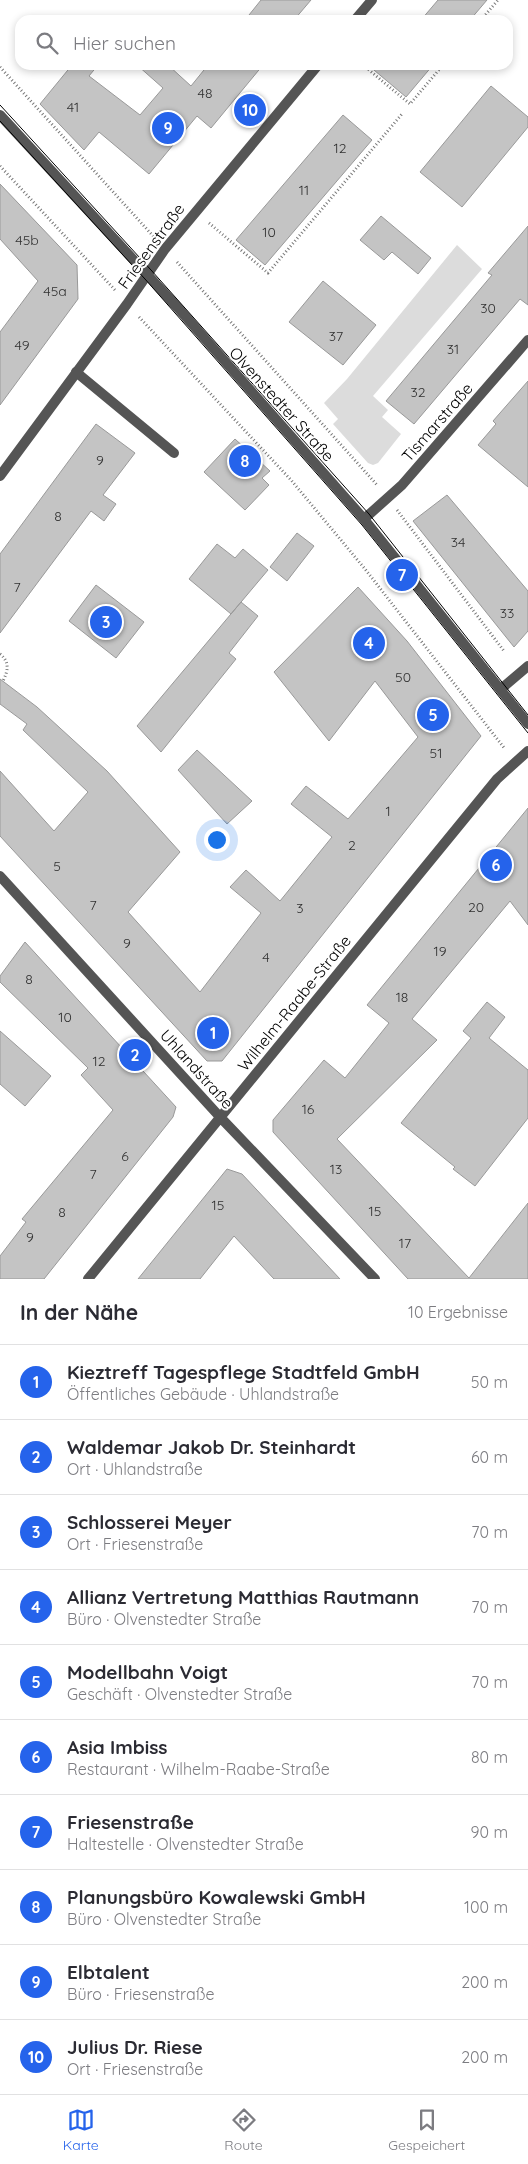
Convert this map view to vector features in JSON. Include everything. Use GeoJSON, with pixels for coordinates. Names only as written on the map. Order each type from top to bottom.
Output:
{"type":"FeatureCollection","features":[{"type":"Feature","properties":{"kind":"street"},"geometry":{"type":"LineString","coordinates":[[359,15],[372,0]]}},
{"type":"Feature","properties":{"kind":"street","name":"Friesenstraße"},"geometry":{"type":"LineString","coordinates":[[0,476],[148,275],[165,249],[314,70]]}},
{"type":"Feature","properties":{"kind":"street","name":"Olvenstedter Straße"},"geometry":{"type":"LineString","coordinates":[[0,115],[148,275],[364,519],[528,724]]}},
{"type":"Feature","properties":{"kind":"street","name":"Tismarstraße"},"geometry":{"type":"LineString","coordinates":[[364,519],[402,485],[528,340]]}},
{"type":"Feature","properties":{"kind":"street"},"geometry":{"type":"LineString","coordinates":[[76,372],[174,453]]}},
{"type":"Feature","properties":{"kind":"street"},"geometry":{"type":"LineString","coordinates":[[501,689],[528,666]]}},
{"type":"Feature","properties":{"kind":"street","name":"Wilhelm-Raabe-Straße"},"geometry":{"type":"LineString","coordinates":[[88,1279],[497,779],[528,751]]}},
{"type":"Feature","properties":{"kind":"street","name":"Uhlandstraße"},"geometry":{"type":"LineString","coordinates":[[0,876],[220,1117],[375,1279]]}},
{"type":"Feature","properties":{"kind":"path"},"geometry":{"type":"LineString","coordinates":[[485,15],[498,0]]}},
{"type":"Feature","properties":{"kind":"path"},"geometry":{"type":"LineString","coordinates":[[0,67],[153,236]]}},
{"type":"Feature","properties":{"kind":"path"},"geometry":{"type":"LineString","coordinates":[[369,70],[410,104],[439,70]]}},
{"type":"Feature","properties":{"kind":"path"},"geometry":{"type":"LineString","coordinates":[[195,211],[268,273],[402,114]]}},
{"type":"Feature","properties":{"kind":"path"},"geometry":{"type":"LineString","coordinates":[[0,166],[115,290]]}},
{"type":"Feature","properties":{"kind":"path","name":"Olvenstedter Straße"},"geometry":{"type":"LineString","coordinates":[[176,261],[374,481]]}},
{"type":"Feature","properties":{"kind":"path"},"geometry":{"type":"LineString","coordinates":[[139,317],[291,480],[365,569],[502,745]]}},
{"type":"Feature","properties":{"kind":"path"},"geometry":{"type":"LineString","coordinates":[[400,513],[504,651]]}},
{"type":"Feature","properties":{"kind":"path"},"geometry":{"type":"LineString","coordinates":[[0,654],[5,658],[7,664],[3,681]]}},
{"type":"Feature","properties":{"kind":"shaded area"},"geometry":{"type":"Polygon","coordinates":[[[457,245],[482,269],[373,396],[388,410],[382,417],[401,434],[378,463],[373,465],[368,463],[333,424],[338,419],[324,403],[347,379],[457,245]]]}},
{"type":"Feature","properties":{"kind":"building"},"geometry":{"type":"Polygon","coordinates":[[[261,0],[311,0],[298,15],[249,15],[261,0]]]}},
{"type":"Feature","properties":{"kind":"building"},"geometry":{"type":"Polygon","coordinates":[[[438,0],[487,0],[474,15],[425,15],[438,0]]]}},
{"type":"Feature","properties":{"kind":"building"},"geometry":{"type":"Polygon","coordinates":[[[68,70],[94,70],[89,76],[140,115],[163,88],[143,70],[173,70],[191,86],[204,70],[259,70],[211,128],[197,116],[149,174],[99,132],[84,150],[40,104],[68,70]]]}},
{"type":"Feature","properties":{"kind":"building"},"geometry":{"type":"Polygon","coordinates":[[[374,70],[429,70],[406,97],[374,70]]]}},
{"type":"Feature","properties":{"kind":"building"},"geometry":{"type":"Polygon","coordinates":[[[491,86],[528,117],[528,127],[462,207],[420,172],[491,86]]]}},
{"type":"Feature","properties":{"kind":"building"},"geometry":{"type":"Polygon","coordinates":[[[343,115],[372,140],[265,265],[236,240],[343,115]]]}},
{"type":"Feature","properties":{"kind":"building"},"geometry":{"type":"Polygon","coordinates":[[[0,184],[77,265],[78,299],[0,405],[0,332],[38,281],[0,239],[0,184]]]}},
{"type":"Feature","properties":{"kind":"building"},"geometry":{"type":"Polygon","coordinates":[[[381,216],[431,258],[418,274],[392,252],[384,260],[360,240],[381,216]]]}},
{"type":"Feature","properties":{"kind":"building"},"geometry":{"type":"Polygon","coordinates":[[[528,226],[528,305],[520,299],[414,424],[386,401],[492,275],[488,273],[528,226]]]}},
{"type":"Feature","properties":{"kind":"building"},"geometry":{"type":"Polygon","coordinates":[[[323,281],[376,325],[343,365],[289,322],[323,281]]]}},
{"type":"Feature","properties":{"kind":"building"},"geometry":{"type":"Polygon","coordinates":[[[528,381],[528,487],[478,445],[496,424],[493,421],[528,381]]]}},
{"type":"Feature","properties":{"kind":"building"},"geometry":{"type":"Polygon","coordinates":[[[96,424],[135,453],[103,495],[116,504],[104,521],[91,511],[0,633],[0,554],[96,424]]]}},
{"type":"Feature","properties":{"kind":"building"},"geometry":{"type":"Polygon","coordinates":[[[235,439],[270,471],[262,478],[269,485],[245,510],[204,472],[235,439]]]}},
{"type":"Feature","properties":{"kind":"building"},"geometry":{"type":"Polygon","coordinates":[[[447,495],[528,591],[528,631],[514,647],[413,521],[447,495]]]}},
{"type":"Feature","properties":{"kind":"building"},"geometry":{"type":"Polygon","coordinates":[[[297,533],[314,546],[287,581],[270,567],[297,533]]]}},
{"type":"Feature","properties":{"kind":"building"},"geometry":{"type":"Polygon","coordinates":[[[217,544],[235,558],[243,549],[268,570],[231,614],[189,579],[217,544]]]}},
{"type":"Feature","properties":{"kind":"building"},"geometry":{"type":"Polygon","coordinates":[[[96,585],[144,622],[116,658],[69,621],[96,585]]]}},
{"type":"Feature","properties":{"kind":"building"},"geometry":{"type":"Polygon","coordinates":[[[358,587],[407,641],[481,736],[222,1061],[207,1061],[0,836],[0,771],[54,831],[88,792],[23,730],[27,724],[0,704],[0,679],[37,707],[107,771],[180,852],[128,912],[200,992],[261,913],[230,887],[246,870],[280,901],[332,837],[291,804],[306,786],[348,819],[418,737],[375,681],[329,741],[274,672],[358,587]]]}},
{"type":"Feature","properties":{"kind":"building"},"geometry":{"type":"Polygon","coordinates":[[[241,602],[258,616],[229,653],[236,659],[161,752],[137,726],[241,602]]]}},
{"type":"Feature","properties":{"kind":"building"},"geometry":{"type":"Polygon","coordinates":[[[197,750],[252,801],[227,824],[178,770],[197,750]]]}},
{"type":"Feature","properties":{"kind":"building"},"geometry":{"type":"Polygon","coordinates":[[[528,808],[528,925],[510,901],[412,1019],[437,1040],[337,1139],[469,1278],[528,1203],[528,1279],[408,1279],[273,1132],[273,1120],[324,1060],[345,1078],[389,1023],[367,1005],[528,808]]]}},
{"type":"Feature","properties":{"kind":"building"},"geometry":{"type":"Polygon","coordinates":[[[25,942],[176,1107],[173,1117],[44,1279],[0,1279],[0,1256],[26,1222],[22,1219],[113,1110],[81,1075],[88,1068],[0,982],[0,976],[25,942]]]}},
{"type":"Feature","properties":{"kind":"building"},"geometry":{"type":"Polygon","coordinates":[[[487,1002],[505,1017],[489,1038],[528,1070],[528,1118],[475,1186],[453,1169],[455,1167],[401,1123],[471,1038],[463,1031],[487,1002]]]}},
{"type":"Feature","properties":{"kind":"building"},"geometry":{"type":"Polygon","coordinates":[[[0,1031],[51,1076],[25,1106],[0,1084],[0,1031]]]}},
{"type":"Feature","properties":{"kind":"building"},"geometry":{"type":"Polygon","coordinates":[[[227,1169],[242,1174],[340,1279],[274,1279],[234,1236],[200,1279],[138,1279],[227,1169]]]}},
{"type":"Feature","properties":{"kind":"tram line"},"geometry":{"type":"LineString","coordinates":[[0,105],[151,270],[369,514],[528,715]]}},
{"type":"Feature","properties":{"kind":"tram line"},"geometry":{"type":"LineString","coordinates":[[0,121],[145,279],[362,525],[528,733]]}},
{"type":"Feature","properties":{"kind":"place","name":"Julius Dr. Riese"},"geometry":{"type":"Point","coordinates":[250,110]}},
{"type":"Feature","properties":{"kind":"place","name":"Elbtalent"},"geometry":{"type":"Point","coordinates":[168,128]}},
{"type":"Feature","properties":{"kind":"place","name":"Planungsbüro Kowalewski GmbH"},"geometry":{"type":"Point","coordinates":[245,461]}},
{"type":"Feature","properties":{"kind":"place","name":"Friesenstraße"},"geometry":{"type":"Point","coordinates":[402,575]}},
{"type":"Feature","properties":{"kind":"place","name":"Schlosserei Meyer"},"geometry":{"type":"Point","coordinates":[106,622]}},
{"type":"Feature","properties":{"kind":"place","name":"Allianz Vertretung Matthias Rautmann"},"geometry":{"type":"Point","coordinates":[369,643]}},
{"type":"Feature","properties":{"kind":"place","name":"Modellbahn Voigt"},"geometry":{"type":"Point","coordinates":[433,715]}},
{"type":"Feature","properties":{"kind":"place","name":"Asia Imbiss"},"geometry":{"type":"Point","coordinates":[496,865]}},
{"type":"Feature","properties":{"kind":"place","name":"Kieztreff Tagespflege Stadtfeld GmbH"},"geometry":{"type":"Point","coordinates":[213,1033]}},
{"type":"Feature","properties":{"kind":"place","name":"Waldemar Jakob Dr. Steinhardt"},"geometry":{"type":"Point","coordinates":[135,1055]}}]}
